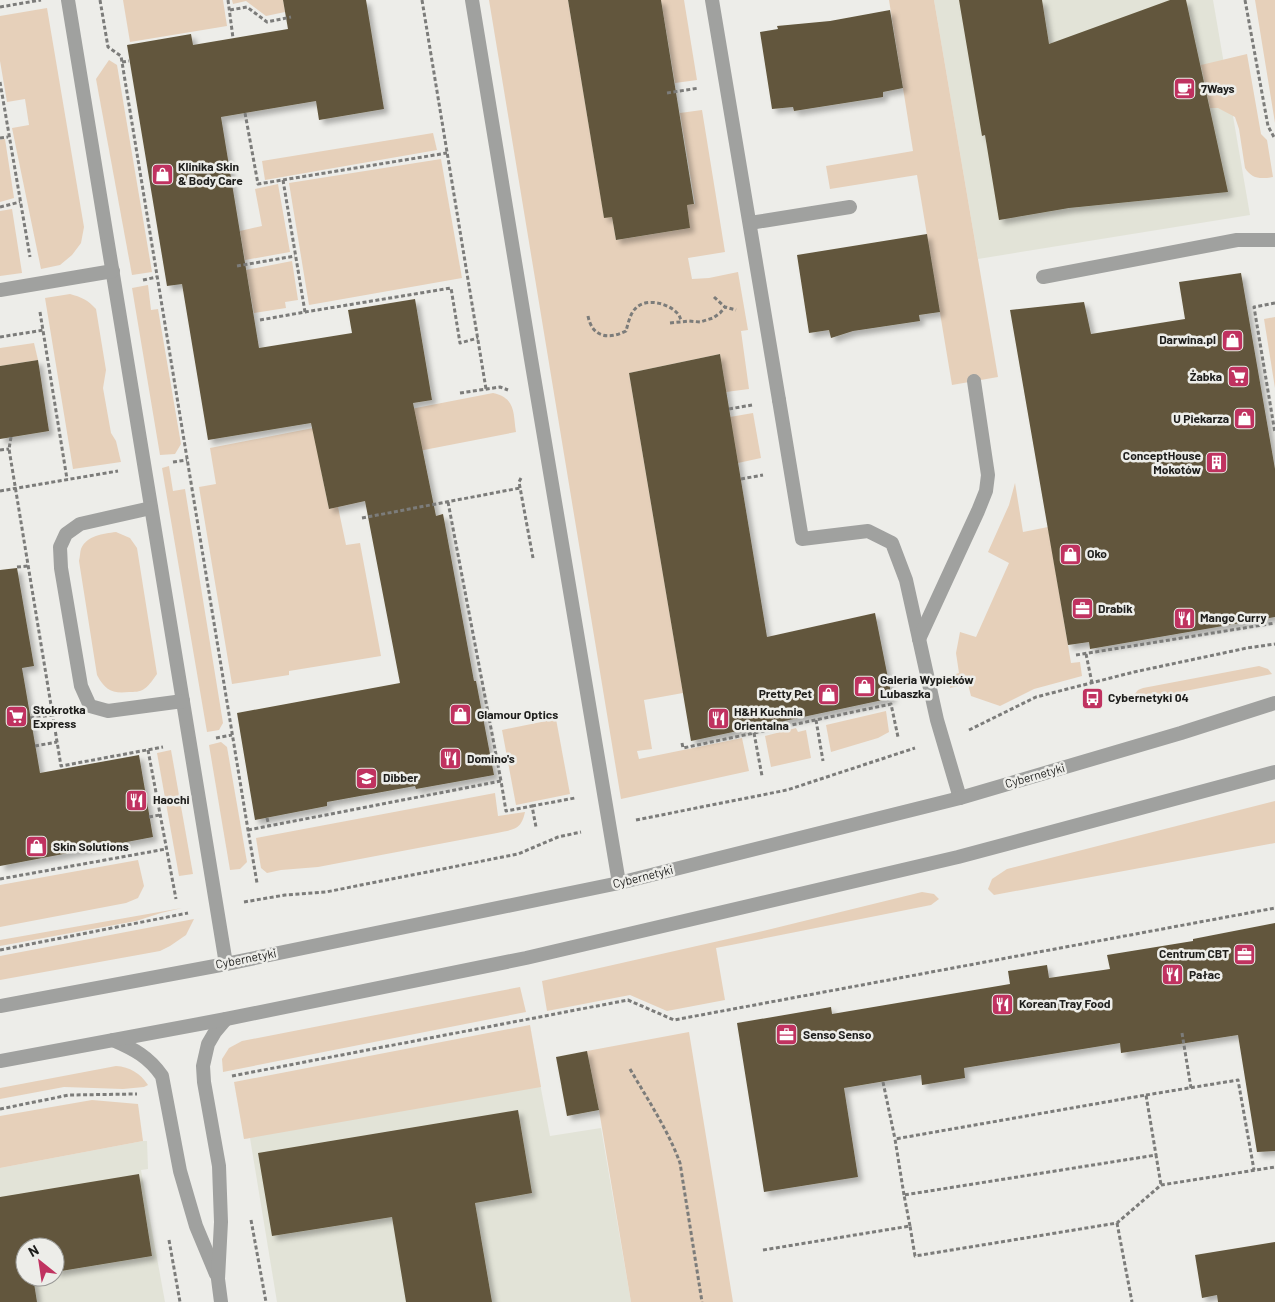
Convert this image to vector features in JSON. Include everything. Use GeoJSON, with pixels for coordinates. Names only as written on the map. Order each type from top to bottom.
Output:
{"type":"FeatureCollection","features":[{"type":"Feature","properties":{"kind":"street"},"geometry":{"type":"LineString","coordinates":[[68,0],[226,964]]}},
{"type":"Feature","properties":{"kind":"street"},"geometry":{"type":"LineString","coordinates":[[472,0],[620,883]]}},
{"type":"Feature","properties":{"kind":"street"},"geometry":{"type":"LineString","coordinates":[[712,0],[802,540],[868,531],[892,543],[903,571],[942,739],[960,798]]}},
{"type":"Feature","properties":{"kind":"street"},"geometry":{"type":"LineString","coordinates":[[750,223],[850,207]]}},
{"type":"Feature","properties":{"kind":"street"},"geometry":{"type":"LineString","coordinates":[[1044,277],[1237,240],[1275,240]]}},
{"type":"Feature","properties":{"kind":"street"},"geometry":{"type":"LineString","coordinates":[[0,290],[112,271]]}},
{"type":"Feature","properties":{"kind":"street"},"geometry":{"type":"LineString","coordinates":[[919,639],[986,491],[988,475],[974,381]]}},
{"type":"Feature","properties":{"kind":"street"},"geometry":{"type":"LineString","coordinates":[[151,508],[80,524],[66,534],[60,546],[67,608],[81,686],[90,706],[108,711],[183,701]]}},
{"type":"Feature","properties":{"kind":"street","name":"Cybernetyki"},"geometry":{"type":"LineString","coordinates":[[0,1006],[226,964],[620,883],[960,798],[1181,733],[1275,703]]}},
{"type":"Feature","properties":{"kind":"street"},"geometry":{"type":"LineString","coordinates":[[0,1061],[226,1019],[526,958],[958,857],[1275,772]]}},
{"type":"Feature","properties":{"kind":"street"},"geometry":{"type":"LineString","coordinates":[[221,1302],[218,1279],[221,1222],[219,1166],[204,1082],[203,1066],[208,1044],[226,1019]]}},
{"type":"Feature","properties":{"kind":"street"},"geometry":{"type":"LineString","coordinates":[[113,1040],[131,1047],[144,1056],[162,1076],[180,1171],[196,1226],[218,1279]]}},
{"type":"Feature","properties":{"kind":"path"},"geometry":{"type":"LineString","coordinates":[[0,7],[42,0]]}},
{"type":"Feature","properties":{"kind":"path"},"geometry":{"type":"LineString","coordinates":[[100,0],[108,46],[121,56],[258,884]]}},
{"type":"Feature","properties":{"kind":"path"},"geometry":{"type":"LineString","coordinates":[[228,0],[234,38]]}},
{"type":"Feature","properties":{"kind":"path"},"geometry":{"type":"LineString","coordinates":[[422,0],[486,389]]}},
{"type":"Feature","properties":{"kind":"path"},"geometry":{"type":"LineString","coordinates":[[1245,0],[1268,126],[1275,139]]}},
{"type":"Feature","properties":{"kind":"path"},"geometry":{"type":"LineString","coordinates":[[230,10],[247,7],[266,22],[291,17]]}},
{"type":"Feature","properties":{"kind":"path"},"geometry":{"type":"LineString","coordinates":[[122,62],[129,62]]}},
{"type":"Feature","properties":{"kind":"path"},"geometry":{"type":"LineString","coordinates":[[245,113],[258,184],[447,152]]}},
{"type":"Feature","properties":{"kind":"path"},"geometry":{"type":"LineString","coordinates":[[0,138],[8,137]]}},
{"type":"Feature","properties":{"kind":"path"},"geometry":{"type":"LineString","coordinates":[[283,180],[304,312]]}},
{"type":"Feature","properties":{"kind":"path"},"geometry":{"type":"LineString","coordinates":[[0,207],[20,202]]}},
{"type":"Feature","properties":{"kind":"path"},"geometry":{"type":"LineString","coordinates":[[237,266],[295,256]]}},
{"type":"Feature","properties":{"kind":"path"},"geometry":{"type":"LineString","coordinates":[[260,320],[450,288],[460,343],[478,338]]}},
{"type":"Feature","properties":{"kind":"path"},"geometry":{"type":"LineString","coordinates":[[588,316],[590,326],[596,332],[605,336],[616,336],[626,331],[632,312],[643,303],[653,302],[666,306],[678,314],[682,321]]}},
{"type":"Feature","properties":{"kind":"path"},"geometry":{"type":"LineString","coordinates":[[1275,303],[1254,307],[1275,432]]}},
{"type":"Feature","properties":{"kind":"path"},"geometry":{"type":"LineString","coordinates":[[670,323],[682,321],[700,322],[713,318],[725,307]]}},
{"type":"Feature","properties":{"kind":"path"},"geometry":{"type":"LineString","coordinates":[[0,337],[44,330]]}},
{"type":"Feature","properties":{"kind":"path"},"geometry":{"type":"LineString","coordinates":[[460,393],[500,387],[510,390],[513,395]]}},
{"type":"Feature","properties":{"kind":"path"},"geometry":{"type":"LineString","coordinates":[[0,450],[9,449]]}},
{"type":"Feature","properties":{"kind":"path"},"geometry":{"type":"LineString","coordinates":[[0,491],[187,460]]}},
{"type":"Feature","properties":{"kind":"path"},"geometry":{"type":"LineString","coordinates":[[524,475],[519,482],[534,565]]}},
{"type":"Feature","properties":{"kind":"path"},"geometry":{"type":"LineString","coordinates":[[362,518],[520,488]]}},
{"type":"Feature","properties":{"kind":"path"},"geometry":{"type":"LineString","coordinates":[[448,502],[502,781],[506,811],[577,798]]}},
{"type":"Feature","properties":{"kind":"path"},"geometry":{"type":"LineString","coordinates":[[17,567],[28,566]]}},
{"type":"Feature","properties":{"kind":"path"},"geometry":{"type":"LineString","coordinates":[[1076,655],[1275,623]]}},
{"type":"Feature","properties":{"kind":"path"},"geometry":{"type":"LineString","coordinates":[[963,732],[1036,697],[1134,672],[1247,648],[1275,644]]}},
{"type":"Feature","properties":{"kind":"path"},"geometry":{"type":"LineString","coordinates":[[1086,654],[1092,683]]}},
{"type":"Feature","properties":{"kind":"path"},"geometry":{"type":"LineString","coordinates":[[682,743],[682,748],[891,704],[898,737]]}},
{"type":"Feature","properties":{"kind":"path"},"geometry":{"type":"LineString","coordinates":[[30,718],[52,716]]}},
{"type":"Feature","properties":{"kind":"path"},"geometry":{"type":"LineString","coordinates":[[816,720],[823,761]]}},
{"type":"Feature","properties":{"kind":"path"},"geometry":{"type":"LineString","coordinates":[[754,733],[762,776]]}},
{"type":"Feature","properties":{"kind":"path"},"geometry":{"type":"LineString","coordinates":[[35,746],[57,742]]}},
{"type":"Feature","properties":{"kind":"path"},"geometry":{"type":"LineString","coordinates":[[637,820],[787,790],[919,746]]}},
{"type":"Feature","properties":{"kind":"path"},"geometry":{"type":"LineString","coordinates":[[148,750],[176,899]]}},
{"type":"Feature","properties":{"kind":"path"},"geometry":{"type":"LineString","coordinates":[[248,830],[502,781]]}},
{"type":"Feature","properties":{"kind":"path"},"geometry":{"type":"LineString","coordinates":[[532,806],[536,827]]}},
{"type":"Feature","properties":{"kind":"path"},"geometry":{"type":"LineString","coordinates":[[149,817],[160,815]]}},
{"type":"Feature","properties":{"kind":"path"},"geometry":{"type":"LineString","coordinates":[[267,818],[268,826]]}},
{"type":"Feature","properties":{"kind":"path"},"geometry":{"type":"LineString","coordinates":[[252,901],[285,895],[326,892],[518,854],[558,837],[585,831]]}},
{"type":"Feature","properties":{"kind":"path"},"geometry":{"type":"LineString","coordinates":[[0,879],[166,849]]}},
{"type":"Feature","properties":{"kind":"path"},"geometry":{"type":"LineString","coordinates":[[225,1077],[628,1000],[674,1020],[1275,908]]}},
{"type":"Feature","properties":{"kind":"path"},"geometry":{"type":"LineString","coordinates":[[0,950],[190,913]]}},
{"type":"Feature","properties":{"kind":"path"},"geometry":{"type":"LineString","coordinates":[[1182,1033],[1191,1088]]}},
{"type":"Feature","properties":{"kind":"path"},"geometry":{"type":"LineString","coordinates":[[630,1069],[664,1127],[680,1163],[702,1302]]}},
{"type":"Feature","properties":{"kind":"path"},"geometry":{"type":"LineString","coordinates":[[895,1139],[1238,1080],[1254,1170]]}},
{"type":"Feature","properties":{"kind":"path"},"geometry":{"type":"LineString","coordinates":[[883,1082],[915,1256],[1117,1223],[1161,1185],[1275,1167]]}},
{"type":"Feature","properties":{"kind":"path"},"geometry":{"type":"LineString","coordinates":[[0,1109],[69,1095],[144,1094]]}},
{"type":"Feature","properties":{"kind":"path"},"geometry":{"type":"LineString","coordinates":[[1146,1095],[1161,1185]]}},
{"type":"Feature","properties":{"kind":"path"},"geometry":{"type":"LineString","coordinates":[[904,1195],[1156,1155]]}},
{"type":"Feature","properties":{"kind":"path"},"geometry":{"type":"LineString","coordinates":[[1117,1223],[1132,1302]]}},
{"type":"Feature","properties":{"kind":"path"},"geometry":{"type":"LineString","coordinates":[[763,1250],[910,1226]]}},
{"type":"Feature","properties":{"kind":"shaded area"},"geometry":{"type":"Polygon","coordinates":[[[123,0],[223,0],[227,26],[130,42],[123,0]]]}},
{"type":"Feature","properties":{"kind":"shaded area"},"geometry":{"type":"Polygon","coordinates":[[[232,0],[283,0],[285,12],[266,16],[246,1],[233,4],[232,0]]]}},
{"type":"Feature","properties":{"kind":"shaded area"},"geometry":{"type":"Polygon","coordinates":[[[489,0],[568,0],[604,217],[612,217],[616,240],[689,228],[687,205],[695,204],[680,113],[702,110],[725,252],[688,258],[692,279],[709,278],[738,272],[748,330],[741,331],[749,389],[726,392],[720,354],[629,373],[683,693],[644,700],[652,749],[637,751],[639,759],[742,738],[749,771],[621,799],[489,0]]]}},
{"type":"Feature","properties":{"kind":"shaded area"},"geometry":{"type":"Polygon","coordinates":[[[661,0],[684,0],[697,80],[675,83],[661,0]]]}},
{"type":"Feature","properties":{"kind":"shaded area"},"geometry":{"type":"Polygon","coordinates":[[[889,0],[934,0],[998,377],[952,385],[917,175],[830,189],[826,166],[913,151],[889,0]]]}},
{"type":"Feature","properties":{"kind":"shaded area"},"geometry":{"type":"Polygon","coordinates":[[[934,0],[1213,0],[1250,215],[978,259],[934,0]]]}},
{"type":"Feature","properties":{"kind":"shaded area"},"geometry":{"type":"Polygon","coordinates":[[[1255,0],[1275,0],[1275,123],[1255,0]]]}},
{"type":"Feature","properties":{"kind":"shaded area"},"geometry":{"type":"Polygon","coordinates":[[[47,8],[84,227],[81,243],[72,255],[60,265],[41,269],[12,128],[29,125],[25,99],[7,102],[0,61],[0,16],[47,8]]]}},
{"type":"Feature","properties":{"kind":"shaded area"},"geometry":{"type":"Polygon","coordinates":[[[1247,54],[1261,134],[1267,140],[1273,177],[1257,177],[1248,172],[1245,168],[1239,129],[1235,117],[1218,108],[1210,108],[1201,65],[1247,54]]]}},
{"type":"Feature","properties":{"kind":"shaded area"},"geometry":{"type":"Polygon","coordinates":[[[109,60],[117,65],[152,272],[132,275],[96,79],[109,60]]]}},
{"type":"Feature","properties":{"kind":"shaded area"},"geometry":{"type":"Polygon","coordinates":[[[433,133],[437,150],[265,180],[262,161],[433,133]]]}},
{"type":"Feature","properties":{"kind":"shaded area"},"geometry":{"type":"Polygon","coordinates":[[[5,139],[14,198],[0,202],[0,140],[5,139]]]}},
{"type":"Feature","properties":{"kind":"shaded area"},"geometry":{"type":"Polygon","coordinates":[[[441,159],[462,278],[309,305],[289,183],[441,159]]]}},
{"type":"Feature","properties":{"kind":"shaded area"},"geometry":{"type":"Polygon","coordinates":[[[278,184],[290,252],[245,260],[240,231],[262,226],[255,189],[278,184]]]}},
{"type":"Feature","properties":{"kind":"shaded area"},"geometry":{"type":"Polygon","coordinates":[[[12,209],[22,273],[0,276],[0,211],[12,209]]]}},
{"type":"Feature","properties":{"kind":"shaded area"},"geometry":{"type":"Polygon","coordinates":[[[292,261],[298,300],[285,302],[286,308],[254,313],[246,270],[292,261]]]}},
{"type":"Feature","properties":{"kind":"shaded area"},"geometry":{"type":"Polygon","coordinates":[[[148,285],[151,310],[158,309],[181,444],[175,454],[160,455],[132,288],[148,285]]]}},
{"type":"Feature","properties":{"kind":"shaded area"},"geometry":{"type":"Polygon","coordinates":[[[70,294],[84,299],[96,309],[106,370],[103,388],[111,433],[116,441],[121,462],[73,469],[45,298],[70,294]]]}},
{"type":"Feature","properties":{"kind":"shaded area"},"geometry":{"type":"Polygon","coordinates":[[[1275,317],[1275,388],[1264,319],[1275,317]]]}},
{"type":"Feature","properties":{"kind":"shaded area"},"geometry":{"type":"Polygon","coordinates":[[[34,343],[38,360],[0,366],[0,348],[34,343]]]}},
{"type":"Feature","properties":{"kind":"shaded area"},"geometry":{"type":"Polygon","coordinates":[[[493,393],[500,395],[510,403],[516,432],[321,470],[329,509],[338,507],[346,545],[360,543],[381,656],[289,671],[289,675],[232,684],[199,487],[216,484],[210,448],[493,393]]]}},
{"type":"Feature","properties":{"kind":"shaded area"},"geometry":{"type":"Polygon","coordinates":[[[753,413],[761,458],[738,463],[730,417],[753,413]]]}},
{"type":"Feature","properties":{"kind":"shaded area"},"geometry":{"type":"Polygon","coordinates":[[[169,466],[173,491],[185,489],[223,723],[219,730],[207,732],[162,468],[169,466]]]}},
{"type":"Feature","properties":{"kind":"shaded area"},"geometry":{"type":"Polygon","coordinates":[[[1015,483],[1023,532],[1048,527],[1071,663],[1080,662],[1082,676],[1034,689],[1000,706],[971,696],[968,684],[950,688],[947,677],[959,673],[956,653],[960,632],[976,637],[1009,563],[988,552],[1009,505],[1015,483]]]}},
{"type":"Feature","properties":{"kind":"shaded area"},"geometry":{"type":"Polygon","coordinates":[[[116,532],[130,538],[137,548],[157,674],[150,684],[137,692],[110,690],[97,675],[79,561],[81,549],[87,541],[96,536],[116,532]]]}},
{"type":"Feature","properties":{"kind":"shaded area"},"geometry":{"type":"Polygon","coordinates":[[[1259,666],[1268,669],[1272,674],[1134,701],[1133,696],[1138,690],[1143,688],[1259,666]]]}},
{"type":"Feature","properties":{"kind":"shaded area"},"geometry":{"type":"Polygon","coordinates":[[[886,711],[889,732],[878,738],[831,752],[826,725],[886,711]]]}},
{"type":"Feature","properties":{"kind":"shaded area"},"geometry":{"type":"Polygon","coordinates":[[[556,719],[570,794],[516,805],[502,730],[556,719]]]}},
{"type":"Feature","properties":{"kind":"shaded area"},"geometry":{"type":"Polygon","coordinates":[[[796,728],[798,732],[806,730],[811,758],[771,767],[765,736],[796,728]]]}},
{"type":"Feature","properties":{"kind":"shaded area"},"geometry":{"type":"Polygon","coordinates":[[[221,742],[227,747],[247,862],[240,869],[230,870],[209,745],[221,742]]]}},
{"type":"Feature","properties":{"kind":"shaded area"},"geometry":{"type":"Polygon","coordinates":[[[171,750],[193,874],[179,876],[157,753],[171,750]]]}},
{"type":"Feature","properties":{"kind":"shaded area"},"geometry":{"type":"Polygon","coordinates":[[[495,793],[498,816],[525,812],[521,823],[516,828],[318,867],[267,873],[261,868],[256,838],[495,793]]]}},
{"type":"Feature","properties":{"kind":"shaded area"},"geometry":{"type":"Polygon","coordinates":[[[1275,801],[1275,843],[994,895],[988,889],[992,879],[1007,869],[1275,801]]]}},
{"type":"Feature","properties":{"kind":"shaded area"},"geometry":{"type":"Polygon","coordinates":[[[138,860],[144,886],[138,898],[126,903],[0,927],[0,885],[138,860]]]}},
{"type":"Feature","properties":{"kind":"shaded area"},"geometry":{"type":"Polygon","coordinates":[[[922,892],[934,894],[939,899],[931,905],[716,948],[725,1000],[667,1011],[630,995],[547,1011],[542,981],[763,931],[922,892]]]}},
{"type":"Feature","properties":{"kind":"shaded area"},"geometry":{"type":"Polygon","coordinates":[[[182,908],[136,921],[0,946],[0,940],[182,908]]]}},
{"type":"Feature","properties":{"kind":"shaded area"},"geometry":{"type":"Polygon","coordinates":[[[194,919],[186,935],[160,951],[0,980],[0,956],[194,919]]]}},
{"type":"Feature","properties":{"kind":"shaded area"},"geometry":{"type":"Polygon","coordinates":[[[520,987],[526,1012],[223,1072],[222,1059],[229,1048],[242,1041],[520,987]]]}},
{"type":"Feature","properties":{"kind":"shaded area"},"geometry":{"type":"Polygon","coordinates":[[[530,1025],[541,1087],[244,1139],[234,1082],[530,1025]]]}},
{"type":"Feature","properties":{"kind":"shaded area"},"geometry":{"type":"Polygon","coordinates":[[[689,1032],[733,1302],[631,1302],[599,1110],[587,1051],[689,1032]]]}},
{"type":"Feature","properties":{"kind":"shaded area"},"geometry":{"type":"Polygon","coordinates":[[[116,1066],[134,1071],[148,1085],[123,1089],[64,1087],[0,1099],[0,1088],[116,1066]]]}},
{"type":"Feature","properties":{"kind":"shaded area"},"geometry":{"type":"Polygon","coordinates":[[[537,1068],[550,1136],[601,1128],[631,1302],[277,1302],[250,1138],[244,1139],[242,1123],[537,1068]]]}},
{"type":"Feature","properties":{"kind":"shaded area"},"geometry":{"type":"Polygon","coordinates":[[[92,1100],[138,1104],[143,1141],[0,1168],[0,1116],[92,1100]]]}},
{"type":"Feature","properties":{"kind":"shaded area"},"geometry":{"type":"Polygon","coordinates":[[[147,1141],[148,1169],[141,1170],[165,1302],[0,1302],[0,1168],[147,1141]]]}},
{"type":"Feature","properties":{"kind":"building"},"geometry":{"type":"Polygon","coordinates":[[[283,0],[366,0],[384,109],[319,120],[316,101],[221,117],[259,348],[352,333],[348,310],[415,299],[432,400],[413,403],[436,516],[443,514],[474,681],[476,681],[494,775],[416,789],[415,786],[327,802],[327,806],[255,820],[237,713],[400,683],[365,501],[329,509],[311,423],[208,440],[182,284],[167,286],[127,45],[191,34],[193,45],[288,29],[283,0]]]}},
{"type":"Feature","properties":{"kind":"building"},"geometry":{"type":"Polygon","coordinates":[[[568,0],[661,0],[694,204],[687,205],[690,228],[616,240],[612,217],[604,218],[568,0]]]}},
{"type":"Feature","properties":{"kind":"building"},"geometry":{"type":"Polygon","coordinates":[[[959,0],[1042,0],[1049,44],[1170,0],[1186,0],[1228,192],[1069,208],[999,220],[985,135],[982,136],[959,0]]]}},
{"type":"Feature","properties":{"kind":"building"},"geometry":{"type":"Polygon","coordinates":[[[890,10],[903,88],[883,92],[883,97],[794,111],[793,107],[772,109],[760,32],[778,29],[777,26],[830,21],[890,10]]]}},
{"type":"Feature","properties":{"kind":"building"},"geometry":{"type":"Polygon","coordinates":[[[927,234],[940,312],[919,315],[920,321],[853,331],[831,338],[829,330],[809,333],[797,255],[927,234]]]}},
{"type":"Feature","properties":{"kind":"building","name":"ConceptHouse Mokotów"},"geometry":{"type":"Polygon","coordinates":[[[1241,273],[1275,469],[1275,617],[1090,649],[1089,642],[1068,645],[1010,310],[1084,302],[1091,334],[1185,319],[1179,282],[1241,273]]]}},
{"type":"Feature","properties":{"kind":"building"},"geometry":{"type":"Polygon","coordinates":[[[720,354],[767,637],[875,613],[892,698],[691,741],[629,373],[720,354]]]}},
{"type":"Feature","properties":{"kind":"building"},"geometry":{"type":"Polygon","coordinates":[[[38,360],[49,431],[0,439],[0,366],[38,360]]]}},
{"type":"Feature","properties":{"kind":"building"},"geometry":{"type":"Polygon","coordinates":[[[17,568],[34,666],[22,668],[40,773],[139,755],[153,837],[0,866],[0,570],[17,568]]]}},
{"type":"Feature","properties":{"kind":"building"},"geometry":{"type":"Polygon","coordinates":[[[1275,923],[1275,1151],[1257,1152],[1238,1035],[1121,1053],[1120,1043],[964,1068],[965,1078],[922,1085],[921,1075],[844,1088],[858,1177],[764,1192],[737,1023],[831,1007],[832,1014],[1010,984],[1008,971],[1047,965],[1049,978],[1110,969],[1107,955],[1193,941],[1193,939],[1275,923]]]}},
{"type":"Feature","properties":{"kind":"building"},"geometry":{"type":"Polygon","coordinates":[[[587,1051],[599,1110],[567,1116],[556,1057],[587,1051]]]}},
{"type":"Feature","properties":{"kind":"building"},"geometry":{"type":"Polygon","coordinates":[[[518,1110],[532,1193],[475,1203],[492,1302],[406,1302],[392,1217],[272,1236],[258,1153],[518,1110]]]}},
{"type":"Feature","properties":{"kind":"building"},"geometry":{"type":"Polygon","coordinates":[[[139,1174],[152,1256],[65,1270],[65,1237],[15,1237],[15,1287],[35,1287],[37,1302],[0,1302],[0,1197],[139,1174]]]}},
{"type":"Feature","properties":{"kind":"building"},"geometry":{"type":"Polygon","coordinates":[[[1275,1242],[1275,1302],[1218,1302],[1217,1295],[1202,1298],[1195,1255],[1275,1242]]]}},
{"type":"Feature","properties":{"kind":"place","name":"7Ways"},"geometry":{"type":"Point","coordinates":[1185,89]}},
{"type":"Feature","properties":{"kind":"place","name":"Klinika Skin & Body Care"},"geometry":{"type":"Point","coordinates":[162,174]}},
{"type":"Feature","properties":{"kind":"place","name":"Darwina.pl"},"geometry":{"type":"Point","coordinates":[1232,340]}},
{"type":"Feature","properties":{"kind":"place","name":"Żabka"},"geometry":{"type":"Point","coordinates":[1238,377]}},
{"type":"Feature","properties":{"kind":"place","name":"U Piekarza"},"geometry":{"type":"Point","coordinates":[1245,419]}},
{"type":"Feature","properties":{"kind":"place","name":"ConceptHouse Mokotów"},"geometry":{"type":"Point","coordinates":[1217,463]}},
{"type":"Feature","properties":{"kind":"place","name":"Oko"},"geometry":{"type":"Point","coordinates":[1071,554]}},
{"type":"Feature","properties":{"kind":"place","name":"Drabik"},"geometry":{"type":"Point","coordinates":[1082,609]}},
{"type":"Feature","properties":{"kind":"place","name":"Mango Curry"},"geometry":{"type":"Point","coordinates":[1184,618]}},
{"type":"Feature","properties":{"kind":"place","name":"Galeria Wypieków Lubaszka"},"geometry":{"type":"Point","coordinates":[864,687]}},
{"type":"Feature","properties":{"kind":"place","name":"Pretty Pet"},"geometry":{"type":"Point","coordinates":[828,694]}},
{"type":"Feature","properties":{"kind":"place","name":"Cybernetyki 04"},"geometry":{"type":"Point","coordinates":[1092,698]}},
{"type":"Feature","properties":{"kind":"place","name":"Glamour Optics"},"geometry":{"type":"Point","coordinates":[461,715]}},
{"type":"Feature","properties":{"kind":"place","name":"Stokrotka Express"},"geometry":{"type":"Point","coordinates":[17,717]}},
{"type":"Feature","properties":{"kind":"place","name":"H&H Kuchnia Orientalna"},"geometry":{"type":"Point","coordinates":[718,719]}},
{"type":"Feature","properties":{"kind":"place","name":"Domino's"},"geometry":{"type":"Point","coordinates":[451,759]}},
{"type":"Feature","properties":{"kind":"place","name":"Dibber"},"geometry":{"type":"Point","coordinates":[367,778]}},
{"type":"Feature","properties":{"kind":"place","name":"Haochi"},"geometry":{"type":"Point","coordinates":[137,800]}},
{"type":"Feature","properties":{"kind":"place","name":"Skin Solutions"},"geometry":{"type":"Point","coordinates":[37,847]}},
{"type":"Feature","properties":{"kind":"place","name":"Centrum CBT"},"geometry":{"type":"Point","coordinates":[1245,954]}},
{"type":"Feature","properties":{"kind":"place","name":"Pałac"},"geometry":{"type":"Point","coordinates":[1173,975]}},
{"type":"Feature","properties":{"kind":"place","name":"Korean Tray Food"},"geometry":{"type":"Point","coordinates":[1003,1004]}},
{"type":"Feature","properties":{"kind":"place","name":"Senso Senso"},"geometry":{"type":"Point","coordinates":[787,1035]}}]}
